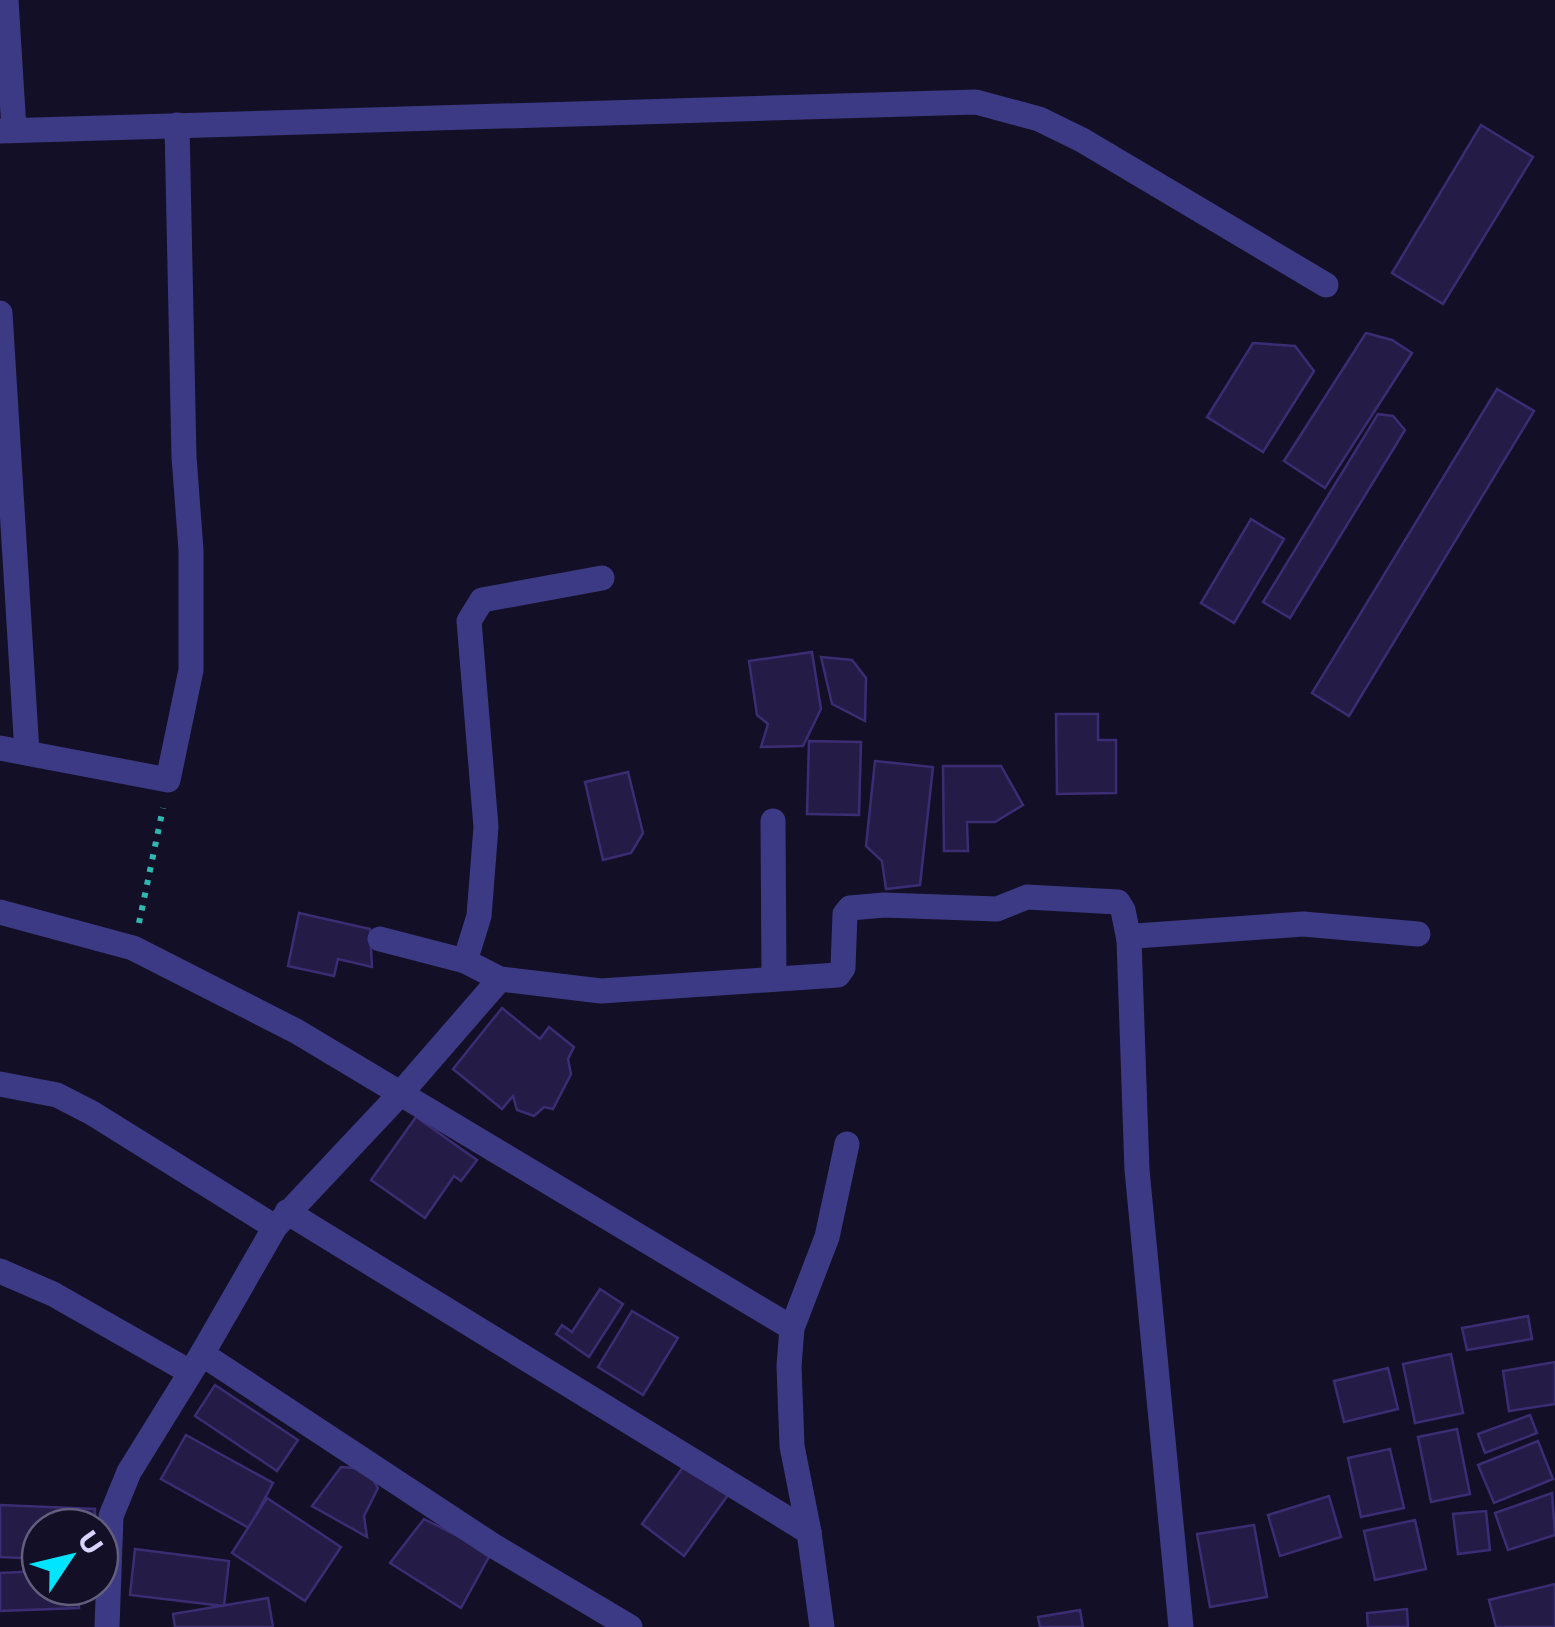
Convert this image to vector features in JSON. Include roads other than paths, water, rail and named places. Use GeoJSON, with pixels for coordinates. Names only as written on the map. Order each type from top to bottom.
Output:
{"type":"FeatureCollection","features":[{"type":"Feature","properties":{"kind":"street"},"geometry":{"type":"LineString","coordinates":[[6,0],[7,130],[976,102],[1039,120],[1082,140],[1326,286]]}},
{"type":"Feature","properties":{"kind":"street"},"geometry":{"type":"LineString","coordinates":[[0,748],[168,780],[191,670],[191,550],[184,457],[177,125]]}},
{"type":"Feature","properties":{"kind":"street"},"geometry":{"type":"LineString","coordinates":[[0,313],[27,753]]}},
{"type":"Feature","properties":{"kind":"street"},"geometry":{"type":"LineString","coordinates":[[465,962],[479,916],[486,826],[469,621],[482,600],[602,578]]}},
{"type":"Feature","properties":{"kind":"street"},"geometry":{"type":"LineString","coordinates":[[774,821],[774,979]]}},
{"type":"Feature","properties":{"kind":"street"},"geometry":{"type":"LineString","coordinates":[[380,938],[465,962],[500,978],[601,991],[838,975],[843,968],[845,914],[850,908],[884,905],[997,909],[1026,897],[1118,902],[1129,940],[1137,1170],[1181,1627]]}},
{"type":"Feature","properties":{"kind":"street"},"geometry":{"type":"LineString","coordinates":[[0,912],[134,948],[296,1030],[792,1328]]}},
{"type":"Feature","properties":{"kind":"street"},"geometry":{"type":"LineString","coordinates":[[1129,940],[1136,936],[1303,924],[1418,934]]}},
{"type":"Feature","properties":{"kind":"street"},"geometry":{"type":"LineString","coordinates":[[107,1627],[112,1516],[129,1472],[281,1220],[401,1093],[500,978]]}},
{"type":"Feature","properties":{"kind":"street"},"geometry":{"type":"LineString","coordinates":[[0,1084],[57,1095],[92,1113],[810,1532]]}},
{"type":"Feature","properties":{"kind":"street"},"geometry":{"type":"LineString","coordinates":[[822,1627],[810,1532],[792,1446],[789,1366],[792,1328],[827,1237],[847,1144]]}},
{"type":"Feature","properties":{"kind":"street"},"geometry":{"type":"LineString","coordinates":[[0,1271],[196,1363],[630,1627]]}}]}
